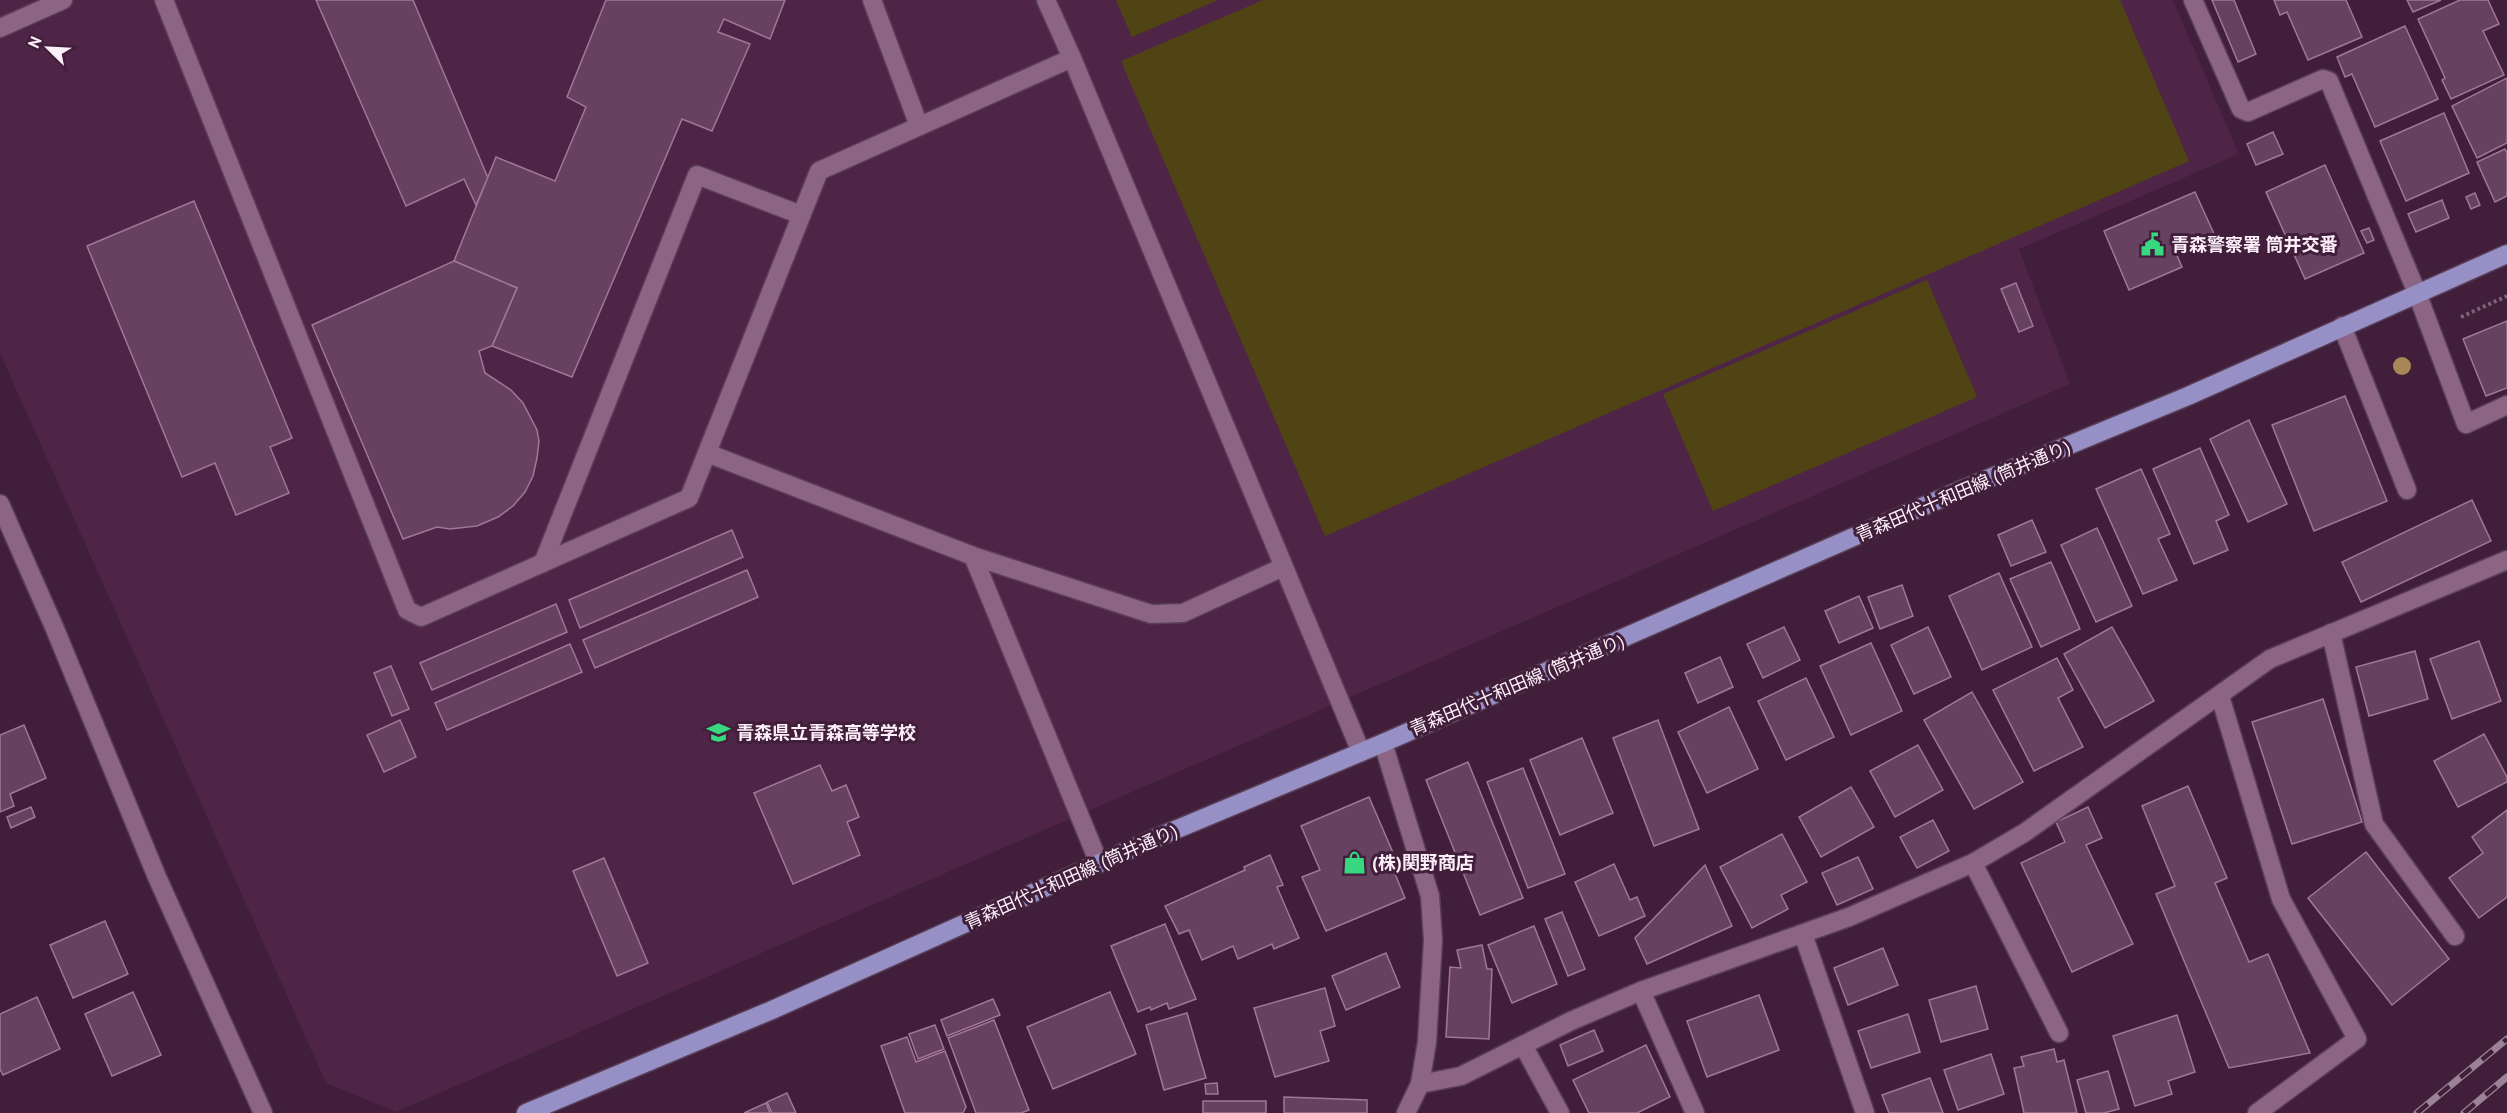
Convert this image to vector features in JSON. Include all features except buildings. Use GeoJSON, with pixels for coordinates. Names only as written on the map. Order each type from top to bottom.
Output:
{"type":"FeatureCollection","features":[{"type":"Feature","properties":{"kind":"main road","name":"青森田代十和田線 (筒井通り)"},"geometry":{"type":"LineString","coordinates":[[526,1113],[772,1010],[1100,863],[1383,743],[1963,489],[2188,396],[2507,254]]}},
{"type":"Feature","properties":{"kind":"street"},"geometry":{"type":"LineString","coordinates":[[0,28],[63,0]]}},
{"type":"Feature","properties":{"kind":"street"},"geometry":{"type":"LineString","coordinates":[[164,0],[407,610],[421,617],[689,498],[819,171],[1072,58]]}},
{"type":"Feature","properties":{"kind":"street"},"geometry":{"type":"LineString","coordinates":[[872,0],[919,126]]}},
{"type":"Feature","properties":{"kind":"street"},"geometry":{"type":"LineString","coordinates":[[1046,0],[1361,752]]}},
{"type":"Feature","properties":{"kind":"street"},"geometry":{"type":"LineString","coordinates":[[2193,0],[2241,108],[2248,112],[2323,79],[2329,81],[2417,293],[2466,424],[2507,405]]}},
{"type":"Feature","properties":{"kind":"street"},"geometry":{"type":"LineString","coordinates":[[543,563],[697,175],[801,215]]}},
{"type":"Feature","properties":{"kind":"street"},"geometry":{"type":"LineString","coordinates":[[2342,326],[2408,490]]}},
{"type":"Feature","properties":{"kind":"street"},"geometry":{"type":"LineString","coordinates":[[707,453],[973,556],[1151,614],[1183,613],[1283,567]]}},
{"type":"Feature","properties":{"kind":"street"},"geometry":{"type":"LineString","coordinates":[[0,504],[157,877],[263,1113]]}},
{"type":"Feature","properties":{"kind":"street"},"geometry":{"type":"LineString","coordinates":[[973,556],[1100,863]]}},
{"type":"Feature","properties":{"kind":"street"},"geometry":{"type":"LineString","coordinates":[[1420,1084],[1461,1076],[1571,1021],[1641,991],[1848,917],[1973,862],[2024,833],[2270,659],[2507,560]]}},
{"type":"Feature","properties":{"kind":"street"},"geometry":{"type":"LineString","coordinates":[[2331,633],[2374,824],[2455,936]]}},
{"type":"Feature","properties":{"kind":"street"},"geometry":{"type":"LineString","coordinates":[[2220,696],[2281,898],[2356,1039],[2257,1113]]}},
{"type":"Feature","properties":{"kind":"street"},"geometry":{"type":"LineString","coordinates":[[1383,743],[1430,896],[1433,940],[1427,1042],[1420,1084],[1406,1113]]}},
{"type":"Feature","properties":{"kind":"street"},"geometry":{"type":"LineString","coordinates":[[1973,862],[2059,1034]]}},
{"type":"Feature","properties":{"kind":"street"},"geometry":{"type":"LineString","coordinates":[[1803,934],[1865,1113]]}},
{"type":"Feature","properties":{"kind":"street"},"geometry":{"type":"LineString","coordinates":[[1641,991],[1695,1113]]}},
{"type":"Feature","properties":{"kind":"street"},"geometry":{"type":"LineString","coordinates":[[1523,1045],[1560,1113]]}},
{"type":"Feature","properties":{"kind":"path"},"geometry":{"type":"LineString","coordinates":[[2430,330],[2507,296]]}},
{"type":"Feature","properties":{"kind":"shaded area","name":"青森県立青森高等学校"},"geometry":{"type":"Polygon","coordinates":[[[0,0],[2173,0],[2239,154],[2019,249],[2070,384],[396,1112],[326,1083],[0,353],[0,0]]]}},
{"type":"Feature","properties":{"kind":"shaded area"},"geometry":{"type":"Polygon","coordinates":[[[1116,0],[1218,0],[1132,37],[1116,0]]]}},
{"type":"Feature","properties":{"kind":"shaded area"},"geometry":{"type":"Polygon","coordinates":[[[1263,0],[2120,0],[2189,161],[1325,536],[1121,61],[1263,0]]]}},
{"type":"Feature","properties":{"kind":"shaded area"},"geometry":{"type":"Polygon","coordinates":[[[1927,280],[1977,397],[1713,511],[1663,394],[1927,280]]]}},
{"type":"Feature","properties":{"kind":"railway"},"geometry":{"type":"LineString","coordinates":[[2417,1113],[2507,1039]]}},
{"type":"Feature","properties":{"kind":"railway"},"geometry":{"type":"LineString","coordinates":[[2464,1113],[2507,1077]]}},
{"type":"Feature","properties":{"kind":"place","name":"青森警察署 筒井交番"},"geometry":{"type":"Point","coordinates":[2153,245]}},
{"type":"Feature","properties":{"kind":"place","name":"青森県立青森高等学校"},"geometry":{"type":"Point","coordinates":[718,733]}},
{"type":"Feature","properties":{"kind":"place","name":"(株)関野商店"},"geometry":{"type":"Point","coordinates":[1354,863]}}]}
